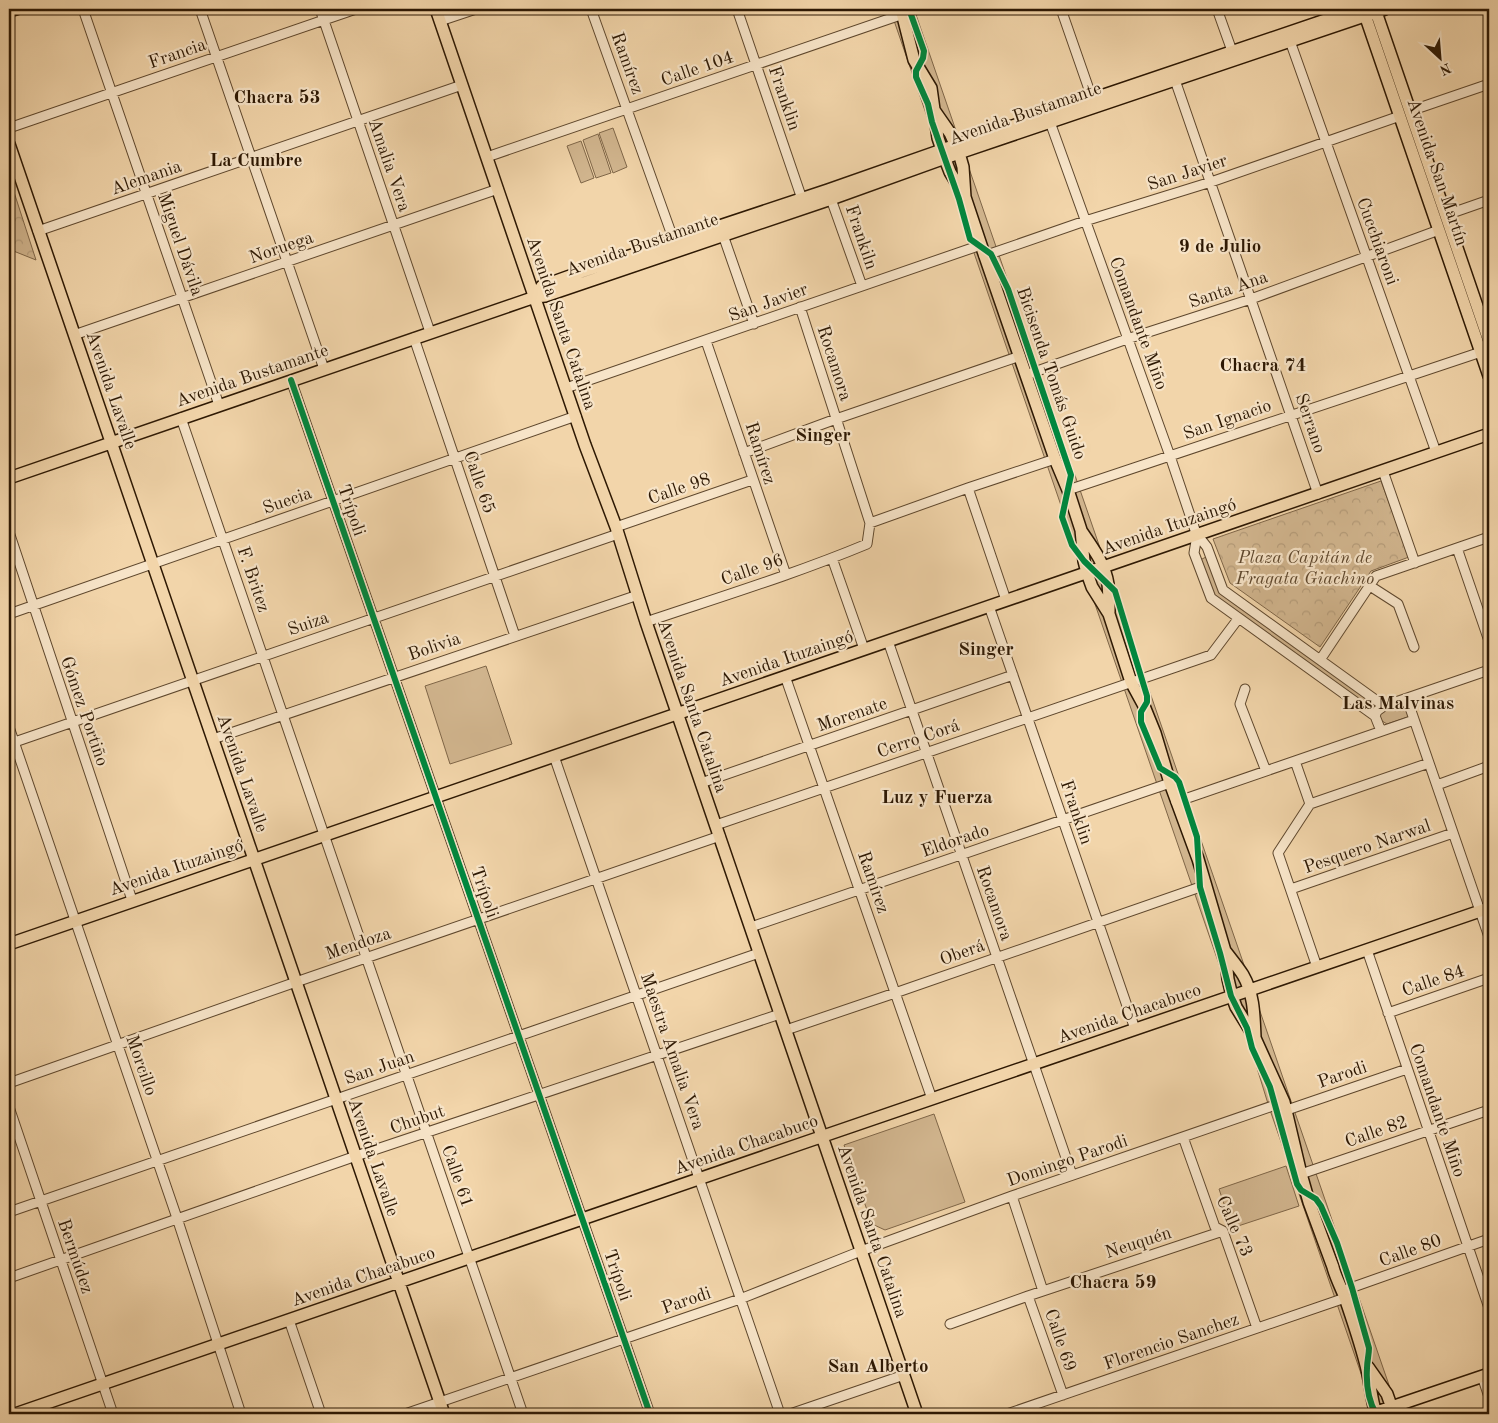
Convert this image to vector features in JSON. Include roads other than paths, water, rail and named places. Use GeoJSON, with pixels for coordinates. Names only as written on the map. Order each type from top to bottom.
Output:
{"type":"FeatureCollection","features":[{"type":"Feature","properties":{"kind":"main road"},"geometry":{"type":"LineString","coordinates":[[9,11],[16,9]]}},
{"type":"Feature","properties":{"kind":"main road","name":"Avenida Santa Catalina"},"geometry":{"type":"LineString","coordinates":[[436,9],[534,297],[617,531],[646,622],[917,1414]]}},
{"type":"Feature","properties":{"kind":"main road","name":"Avenida Bustamante"},"geometry":{"type":"LineString","coordinates":[[958,149],[1092,98],[1232,51],[1370,10]]}},
{"type":"Feature","properties":{"kind":"main road","name":"Avenida Bustamante"},"geometry":{"type":"LineString","coordinates":[[582,277],[674,241],[958,149],[1050,122],[1290,41],[1370,10]]}},
{"type":"Feature","properties":{"kind":"main road","name":"Avenida San Martín"},"geometry":{"type":"LineString","coordinates":[[1370,10],[1405,114],[1439,230],[1489,376]]}},
{"type":"Feature","properties":{"kind":"main road"},"geometry":{"type":"LineString","coordinates":[[902,11],[914,60],[931,88],[938,138],[943,154],[950,172],[965,197],[982,250],[1068,490],[1081,530],[1087,573],[1092,587],[1109,614],[1131,682],[1144,706],[1155,733],[1176,802],[1198,859],[1225,951],[1232,996],[1236,1007],[1255,1038],[1286,1106],[1301,1174],[1344,1295],[1366,1366],[1374,1414],[1394,1411],[1486,1375]]}},
{"type":"Feature","properties":{"kind":"main road"},"geometry":{"type":"LineString","coordinates":[[934,110],[950,133],[958,149],[963,167],[965,197]]}},
{"type":"Feature","properties":{"kind":"main road","name":"Avenida San Martín"},"geometry":{"type":"LineString","coordinates":[[1405,114],[1486,320],[1489,341]]}},
{"type":"Feature","properties":{"kind":"main road","name":"Avenida Lavalle"},"geometry":{"type":"LineString","coordinates":[[9,144],[444,1414]]}},
{"type":"Feature","properties":{"kind":"main road","name":"Avenida Bustamante"},"geometry":{"type":"LineString","coordinates":[[9,478],[534,297],[542,286],[582,277],[723,235],[831,199],[943,154]]}},
{"type":"Feature","properties":{"kind":"main road","name":"Avenida Ituzaingó"},"geometry":{"type":"LineString","coordinates":[[9,944],[132,900],[1489,434]]}},
{"type":"Feature","properties":{"kind":"main road"},"geometry":{"type":"LineString","coordinates":[[1081,530],[1104,567],[1108,583],[1109,614]]}},
{"type":"Feature","properties":{"kind":"main road","name":"Avenida Chacabuco"},"geometry":{"type":"LineString","coordinates":[[15,1414],[1485,910]]}},
{"type":"Feature","properties":{"kind":"main road"},"geometry":{"type":"LineString","coordinates":[[1225,951],[1243,976],[1249,991],[1253,1003],[1255,1038]]}},
{"type":"Feature","properties":{"kind":"main road"},"geometry":{"type":"LineString","coordinates":[[1366,1366],[1386,1394],[1394,1411]]}},
{"type":"Feature","properties":{"kind":"street","name":"Miguel Dávila"},"geometry":{"type":"LineString","coordinates":[[83,9],[219,405]]}},
{"type":"Feature","properties":{"kind":"street"},"geometry":{"type":"LineString","coordinates":[[200,9],[324,369]]}},
{"type":"Feature","properties":{"kind":"street","name":"Amalia Vera"},"geometry":{"type":"LineString","coordinates":[[320,9],[430,332]]}},
{"type":"Feature","properties":{"kind":"street","name":"Francia"},"geometry":{"type":"LineString","coordinates":[[9,128],[356,9]]}},
{"type":"Feature","properties":{"kind":"street"},"geometry":{"type":"LineString","coordinates":[[440,21],[476,9]]}},
{"type":"Feature","properties":{"kind":"street","name":"Ramírez"},"geometry":{"type":"LineString","coordinates":[[591,9],[674,241]]}},
{"type":"Feature","properties":{"kind":"street","name":"Franklin"},"geometry":{"type":"LineString","coordinates":[[737,9],[802,199]]}},
{"type":"Feature","properties":{"kind":"street","name":"Calle 104"},"geometry":{"type":"LineString","coordinates":[[487,157],[756,65],[902,11],[918,9]]}},
{"type":"Feature","properties":{"kind":"street"},"geometry":{"type":"LineString","coordinates":[[1061,9],[1092,98]]}},
{"type":"Feature","properties":{"kind":"street"},"geometry":{"type":"LineString","coordinates":[[1217,9],[1232,51]]}},
{"type":"Feature","properties":{"kind":"street","name":"Cucchiaroni"},"geometry":{"type":"LineString","coordinates":[[1290,41],[1436,452]]}},
{"type":"Feature","properties":{"kind":"street","name":"Serrano"},"geometry":{"type":"LineString","coordinates":[[1175,80],[1318,494]]}},
{"type":"Feature","properties":{"kind":"street","name":"San Javier"},"geometry":{"type":"LineString","coordinates":[[566,388],[862,286],[1211,182],[1489,84]]}},
{"type":"Feature","properties":{"kind":"street","name":"Alemania"},"geometry":{"type":"LineString","coordinates":[[38,231],[462,85]]}},
{"type":"Feature","properties":{"kind":"street","name":"Comandante Miño"},"geometry":{"type":"LineString","coordinates":[[1050,122],[1170,456],[1196,535]]}},
{"type":"Feature","properties":{"kind":"street","name":"Noruega"},"geometry":{"type":"LineString","coordinates":[[74,335],[498,189]]}},
{"type":"Feature","properties":{"kind":"street","name":"Frankiln"},"geometry":{"type":"LineString","coordinates":[[831,199],[862,286]]}},
{"type":"Feature","properties":{"kind":"street"},"geometry":{"type":"LineString","coordinates":[[1446,215],[1489,200]]}},
{"type":"Feature","properties":{"kind":"street","name":"Santa Ana"},"geometry":{"type":"LineString","coordinates":[[1026,375],[1127,339],[1251,299],[1439,230]]}},
{"type":"Feature","properties":{"kind":"street"},"geometry":{"type":"LineString","coordinates":[[723,235],[754,324]]}},
{"type":"Feature","properties":{"kind":"street","name":"Rocamora"},"geometry":{"type":"LineString","coordinates":[[800,307],[870,523],[867,544]]}},
{"type":"Feature","properties":{"kind":"street","name":"Calle 65"},"geometry":{"type":"LineString","coordinates":[[414,338],[515,636]]}},
{"type":"Feature","properties":{"kind":"street","name":"Ramírez"},"geometry":{"type":"LineString","coordinates":[[706,341],[786,575]]}},
{"type":"Feature","properties":{"kind":"street","name":"San Ignacio"},"geometry":{"type":"LineString","coordinates":[[1068,490],[1481,352]]}},
{"type":"Feature","properties":{"kind":"street"},"geometry":{"type":"LineString","coordinates":[[744,453],[836,419],[1020,356]]}},
{"type":"Feature","properties":{"kind":"street","name":"Trípoli"},"geometry":{"type":"LineString","coordinates":[[291,380],[650,1414]]}},
{"type":"Feature","properties":{"kind":"street","name":"Suecia"},"geometry":{"type":"LineString","coordinates":[[9,614],[576,416]]}},
{"type":"Feature","properties":{"kind":"street","name":"F. Britez"},"geometry":{"type":"LineString","coordinates":[[182,418],[324,835]]}},
{"type":"Feature","properties":{"kind":"street"},"geometry":{"type":"LineString","coordinates":[[870,523],[1056,459]]}},
{"type":"Feature","properties":{"kind":"street"},"geometry":{"type":"LineString","coordinates":[[1383,471],[1415,563]]}},
{"type":"Feature","properties":{"kind":"street","name":"Calle 98"},"geometry":{"type":"LineString","coordinates":[[617,531],[752,480]]}},
{"type":"Feature","properties":{"kind":"street"},"geometry":{"type":"LineString","coordinates":[[968,488],[1006,600]]}},
{"type":"Feature","properties":{"kind":"street","name":"Suiza"},"geometry":{"type":"LineString","coordinates":[[11,743],[495,576],[617,531]]}},
{"type":"Feature","properties":{"kind":"street","name":"Gómez Portiño"},"geometry":{"type":"LineString","coordinates":[[9,532],[132,900]]}},
{"type":"Feature","properties":{"kind":"street"},"geometry":{"type":"LineString","coordinates":[[1196,535],[1194,553],[1211,598],[1238,619],[1379,711]]}},
{"type":"Feature","properties":{"kind":"street"},"geometry":{"type":"LineString","coordinates":[[1196,535],[1207,547],[1223,590],[1320,660],[1379,711],[1381,731]]}},
{"type":"Feature","properties":{"kind":"street"},"geometry":{"type":"LineString","coordinates":[[1320,660],[1376,576],[1489,537]]}},
{"type":"Feature","properties":{"kind":"street","name":"Calle 96"},"geometry":{"type":"LineString","coordinates":[[646,622],[786,575],[867,544]]}},
{"type":"Feature","properties":{"kind":"street"},"geometry":{"type":"LineString","coordinates":[[1457,548],[1489,641]]}},
{"type":"Feature","properties":{"kind":"street"},"geometry":{"type":"LineString","coordinates":[[832,558],[864,649]]}},
{"type":"Feature","properties":{"kind":"street"},"geometry":{"type":"LineString","coordinates":[[1370,586],[1398,604],[1414,647]]}},
{"type":"Feature","properties":{"kind":"street","name":"Bolivia"},"geometry":{"type":"LineString","coordinates":[[213,739],[638,594]]}},
{"type":"Feature","properties":{"kind":"street","name":"Franklin"},"geometry":{"type":"LineString","coordinates":[[989,606],[1135,1029]]}},
{"type":"Feature","properties":{"kind":"street","name":"Cerro Corá"},"geometry":{"type":"LineString","coordinates":[[718,831],[824,788],[1211,655],[1238,619]]}},
{"type":"Feature","properties":{"kind":"street","name":"Rocamora"},"geometry":{"type":"LineString","coordinates":[[888,641],[1072,1175]]}},
{"type":"Feature","properties":{"kind":"street"},"geometry":{"type":"LineString","coordinates":[[1379,711],[1489,670]]}},
{"type":"Feature","properties":{"kind":"street","name":"Morenate"},"geometry":{"type":"LineString","coordinates":[[701,782],[1013,675]]}},
{"type":"Feature","properties":{"kind":"street","name":"Ramírez"},"geometry":{"type":"LineString","coordinates":[[785,676],[932,1099]]}},
{"type":"Feature","properties":{"kind":"street"},"geometry":{"type":"LineString","coordinates":[[1245,689],[1240,704],[1266,771]]}},
{"type":"Feature","properties":{"kind":"street"},"geometry":{"type":"LineString","coordinates":[[1407,699],[1453,833],[1485,910],[1489,937]]}},
{"type":"Feature","properties":{"kind":"street"},"geometry":{"type":"LineString","coordinates":[[1176,802],[1414,720]]}},
{"type":"Feature","properties":{"kind":"street","name":"Morcillo"},"geometry":{"type":"LineString","coordinates":[[9,727],[11,743],[118,1045],[241,1414]]}},
{"type":"Feature","properties":{"kind":"street","name":"Maestra Amalia Vera"},"geometry":{"type":"LineString","coordinates":[[554,756],[780,1414]]}},
{"type":"Feature","properties":{"kind":"street"},"geometry":{"type":"LineString","coordinates":[[1295,761],[1310,804]]}},
{"type":"Feature","properties":{"kind":"street"},"geometry":{"type":"LineString","coordinates":[[1317,967],[1278,853],[1310,804],[1429,763]]}},
{"type":"Feature","properties":{"kind":"street"},"geometry":{"type":"LineString","coordinates":[[1436,784],[1489,766]]}},
{"type":"Feature","properties":{"kind":"street","name":"Eldorado"},"geometry":{"type":"LineString","coordinates":[[751,927],[1170,783]]}},
{"type":"Feature","properties":{"kind":"street","name":"Mendoza"},"geometry":{"type":"LineString","coordinates":[[9,1083],[596,879],[718,831]]}},
{"type":"Feature","properties":{"kind":"street","name":"Pesquero Narwal"},"geometry":{"type":"LineString","coordinates":[[1291,890],[1453,833]]}},
{"type":"Feature","properties":{"kind":"street","name":"Calle 61"},"geometry":{"type":"LineString","coordinates":[[324,835],[523,1414]]}},
{"type":"Feature","properties":{"kind":"street","name":"Oberá"},"geometry":{"type":"LineString","coordinates":[[786,1030],[1206,885]]}},
{"type":"Feature","properties":{"kind":"street","name":"Comandante Miño"},"geometry":{"type":"LineString","coordinates":[[1367,950],[1489,1308]]}},
{"type":"Feature","properties":{"kind":"street","name":"San Juan"},"geometry":{"type":"LineString","coordinates":[[9,1212],[759,953]]}},
{"type":"Feature","properties":{"kind":"street","name":"Calle 84"},"geometry":{"type":"LineString","coordinates":[[1388,1013],[1489,978]]}},
{"type":"Feature","properties":{"kind":"street","name":"Chubut"},"geometry":{"type":"LineString","coordinates":[[9,1278],[356,1156],[780,1014]]}},
{"type":"Feature","properties":{"kind":"street","name":"Parodi"},"geometry":{"type":"LineString","coordinates":[[1286,1106],[1407,1069]]}},
{"type":"Feature","properties":{"kind":"street","name":"Domingo Parodi"},"geometry":{"type":"LineString","coordinates":[[861,1251],[1183,1137],[1286,1106]]}},
{"type":"Feature","properties":{"kind":"street","name":"Bermúdez"},"geometry":{"type":"LineString","coordinates":[[9,1107],[113,1414]]}},
{"type":"Feature","properties":{"kind":"street","name":"Calle 82"},"geometry":{"type":"LineString","coordinates":[[1301,1174],[1489,1110]]}},
{"type":"Feature","properties":{"kind":"street","name":"Calle 73"},"geometry":{"type":"LineString","coordinates":[[1183,1137],[1215,1227],[1223,1231],[1257,1328]]}},
{"type":"Feature","properties":{"kind":"street","name":"Calle 69"},"geometry":{"type":"LineString","coordinates":[[1012,1196],[1043,1290]]}},
{"type":"Feature","properties":{"kind":"street","name":"Neuquén"},"geometry":{"type":"LineString","coordinates":[[950,1324],[1043,1290],[1223,1231]]}},
{"type":"Feature","properties":{"kind":"street","name":"Calle 80"},"geometry":{"type":"LineString","coordinates":[[1344,1295],[1489,1239]]}},
{"type":"Feature","properties":{"kind":"street","name":"Parodi"},"geometry":{"type":"LineString","coordinates":[[405,1414],[740,1299],[861,1251]]}},
{"type":"Feature","properties":{"kind":"street","name":"Florencio Sanchez"},"geometry":{"type":"LineString","coordinates":[[1007,1414],[1257,1328],[1344,1295]]}},
{"type":"Feature","properties":{"kind":"street","name":"Calle 69"},"geometry":{"type":"LineString","coordinates":[[1028,1296],[1063,1395]]}},
{"type":"Feature","properties":{"kind":"street"},"geometry":{"type":"LineString","coordinates":[[289,1320],[321,1414]]}},
{"type":"Feature","properties":{"kind":"street"},"geometry":{"type":"LineString","coordinates":[[790,1414],[904,1375]]}},
{"type":"Feature","properties":{"kind":"street"},"geometry":{"type":"LineString","coordinates":[[1486,1375],[1489,1397]]}},
{"type":"Feature","properties":{"kind":"district","name":"Chacra 53"},"geometry":{"type":"Point","coordinates":[277,96]}},
{"type":"Feature","properties":{"kind":"district","name":"La Cumbre"},"geometry":{"type":"Point","coordinates":[256,159]}},
{"type":"Feature","properties":{"kind":"district","name":"9 de Julio"},"geometry":{"type":"Point","coordinates":[1220,245]}},
{"type":"Feature","properties":{"kind":"district","name":"Chacra 74"},"geometry":{"type":"Point","coordinates":[1263,364]}},
{"type":"Feature","properties":{"kind":"district","name":"Singer"},"geometry":{"type":"Point","coordinates":[823,434]}},
{"type":"Feature","properties":{"kind":"district","name":"Singer"},"geometry":{"type":"Point","coordinates":[986,648]}},
{"type":"Feature","properties":{"kind":"district","name":"Las Malvinas"},"geometry":{"type":"Point","coordinates":[1398,702]}},
{"type":"Feature","properties":{"kind":"district","name":"Luz y Fuerza"},"geometry":{"type":"Point","coordinates":[937,796]}},
{"type":"Feature","properties":{"kind":"district","name":"Chacra 59"},"geometry":{"type":"Point","coordinates":[1113,1281]}},
{"type":"Feature","properties":{"kind":"district","name":"San Alberto"},"geometry":{"type":"Point","coordinates":[878,1365]}},
{"type":"Feature","properties":{"kind":"park label","name":"Plaza Capitán de Fragata Giachino"},"geometry":{"type":"Point","coordinates":[1305,567]}}]}
